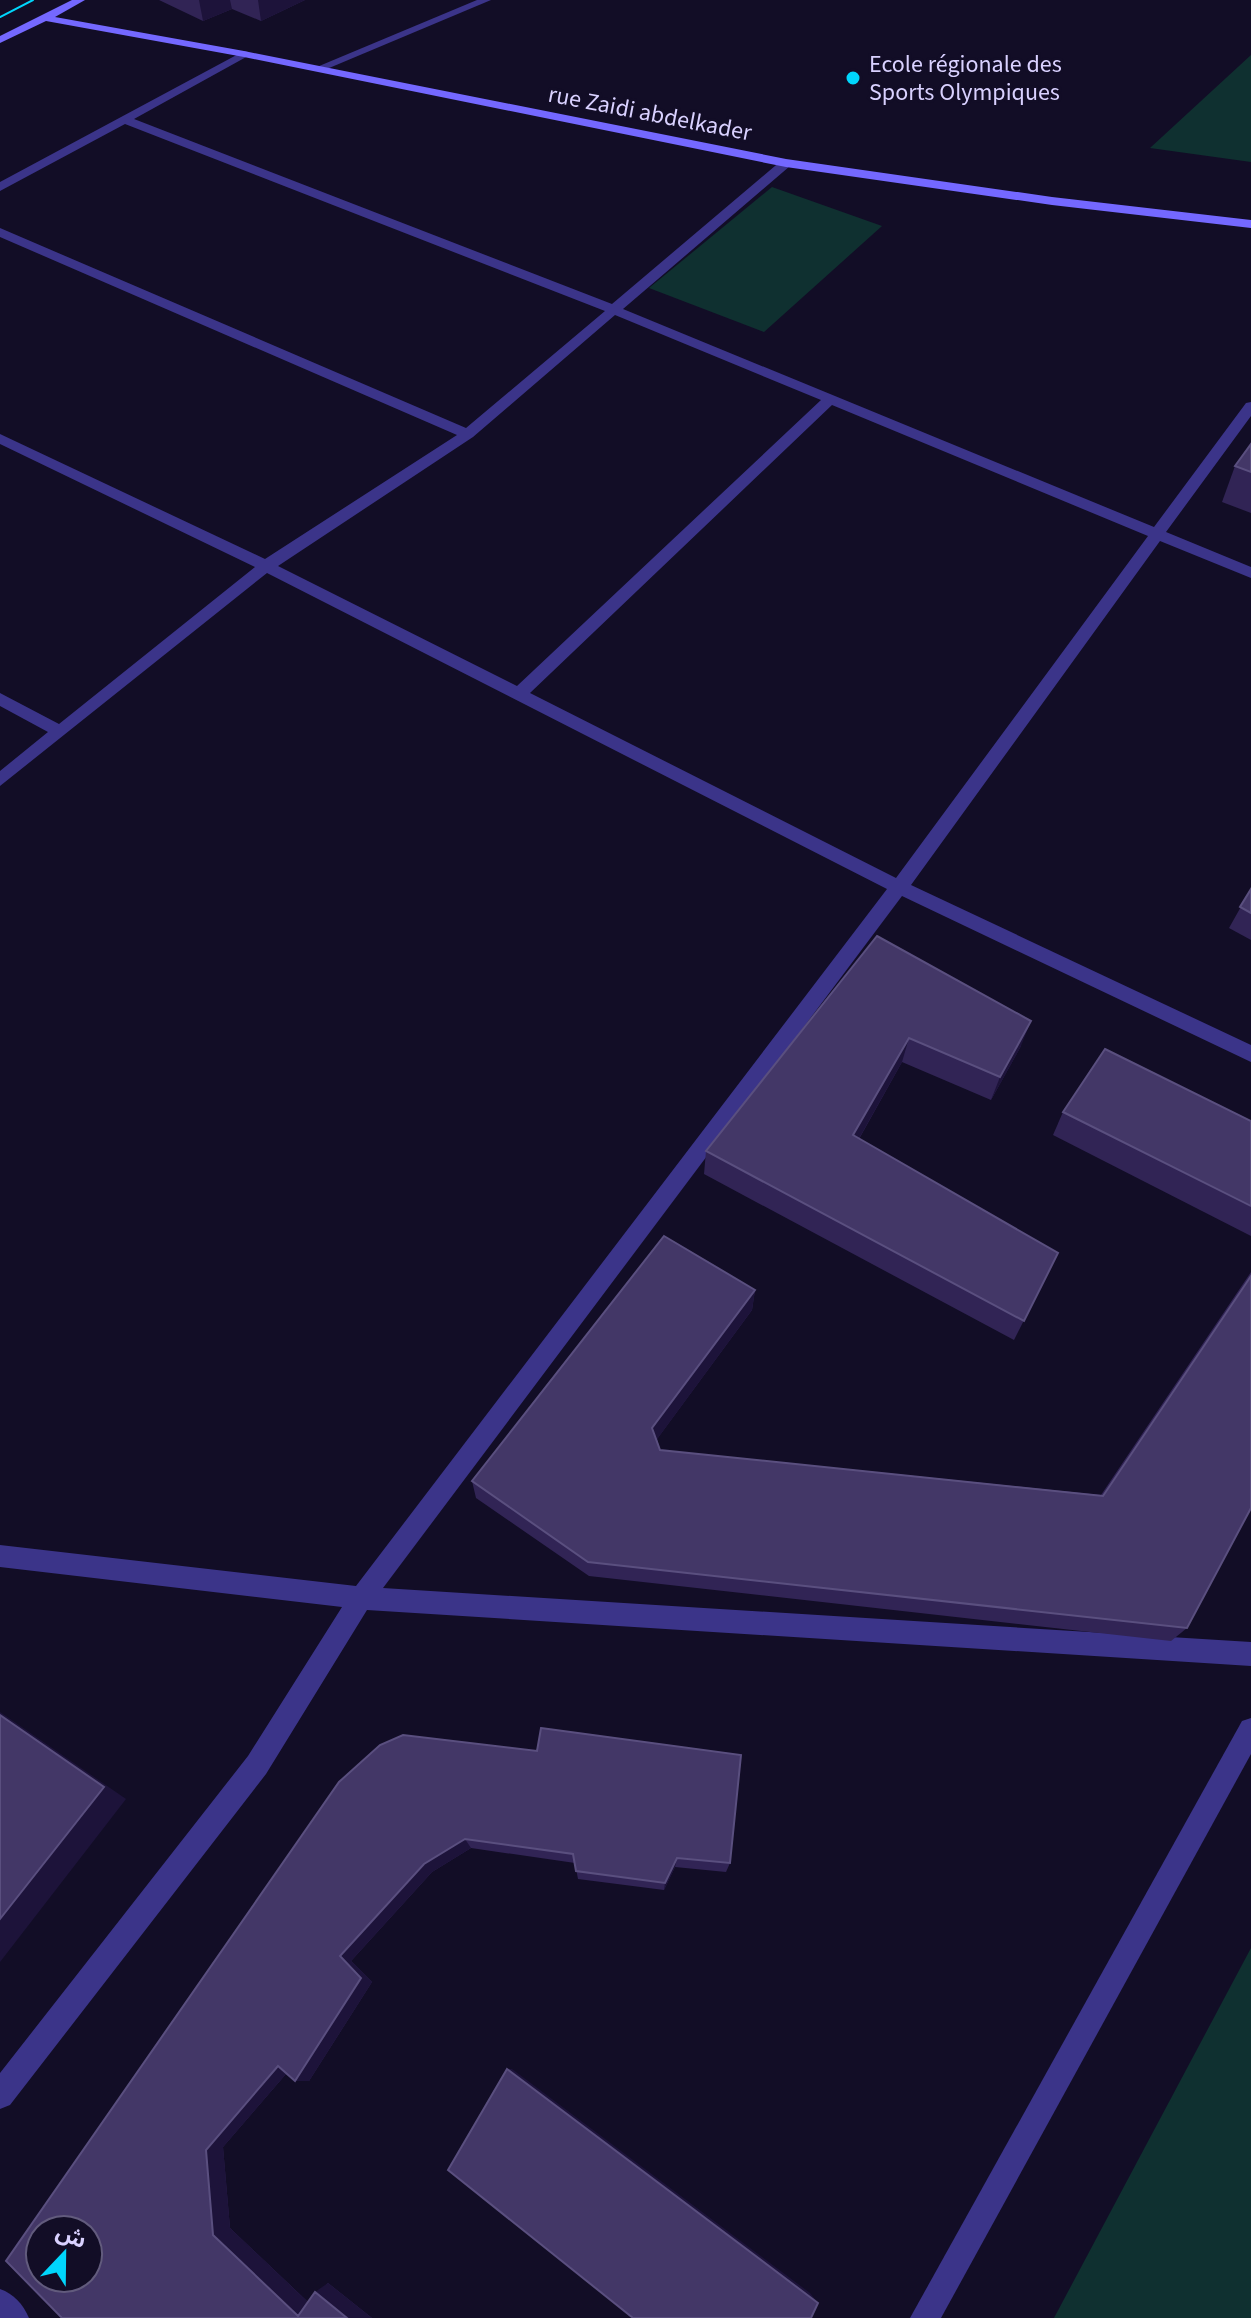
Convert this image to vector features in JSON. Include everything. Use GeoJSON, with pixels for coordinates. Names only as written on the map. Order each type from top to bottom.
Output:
{"type":"FeatureCollection","features":[{"type":"Feature","properties":{"kind":"main road"},"geometry":{"type":"LineString","coordinates":[[0,40],[80,0]]}},
{"type":"Feature","properties":{"kind":"main road","name":"rue Zaidi abdelkader"},"geometry":{"type":"LineString","coordinates":[[45,18],[244,54],[786,163],[1052,201],[1251,224]]}},
{"type":"Feature","properties":{"kind":"street"},"geometry":{"type":"LineString","coordinates":[[318,69],[486,0]]}},
{"type":"Feature","properties":{"kind":"street"},"geometry":{"type":"LineString","coordinates":[[0,187],[244,54]]}},
{"type":"Feature","properties":{"kind":"street"},"geometry":{"type":"LineString","coordinates":[[124,119],[612,309],[1157,537],[1251,573]]}},
{"type":"Feature","properties":{"kind":"street"},"geometry":{"type":"LineString","coordinates":[[0,780],[266,566],[468,434],[786,163]]}},
{"type":"Feature","properties":{"kind":"street"},"geometry":{"type":"LineString","coordinates":[[0,232],[468,434]]}},
{"type":"Feature","properties":{"kind":"street"},"geometry":{"type":"LineString","coordinates":[[518,695],[829,400]]}},
{"type":"Feature","properties":{"kind":"street"},"geometry":{"type":"LineString","coordinates":[[0,2095],[257,1765],[361,1598],[899,887],[1251,406]]}},
{"type":"Feature","properties":{"kind":"street"},"geometry":{"type":"LineString","coordinates":[[0,438],[266,566],[899,887],[1251,1054]]}},
{"type":"Feature","properties":{"kind":"street"},"geometry":{"type":"LineString","coordinates":[[0,699],[59,731]]}},
{"type":"Feature","properties":{"kind":"street"},"geometry":{"type":"LineString","coordinates":[[0,1556],[361,1598],[1251,1654]]}},
{"type":"Feature","properties":{"kind":"street"},"geometry":{"type":"LineString","coordinates":[[925,2318],[1251,1730]]}},
{"type":"Feature","properties":{"kind":"street"},"geometry":{"type":"LineString","coordinates":[[0,2303],[14,2318]]}},
{"type":"Feature","properties":{"kind":"green space"},"geometry":{"type":"Polygon","coordinates":[[[1251,55],[1251,162],[1150,148],[1251,55]]]}},
{"type":"Feature","properties":{"kind":"green space"},"geometry":{"type":"Polygon","coordinates":[[[772,187],[882,226],[764,332],[649,288],[772,187]]]}},
{"type":"Feature","properties":{"kind":"green space"},"geometry":{"type":"Polygon","coordinates":[[[1251,1948],[1251,2318],[1054,2318],[1251,1948]]]}},
{"type":"Feature","properties":{"kind":"building"},"geometry":{"type":"Polygon","coordinates":[[[1251,444],[1251,472],[1235,466],[1251,444]]]}},
{"type":"Feature","properties":{"kind":"building"},"geometry":{"type":"Polygon","coordinates":[[[1251,889],[1251,913],[1240,907],[1251,889]]]}},
{"type":"Feature","properties":{"kind":"building"},"geometry":{"type":"Polygon","coordinates":[[[877,936],[1031,1021],[1000,1077],[909,1038],[853,1135],[1058,1253],[1024,1321],[706,1151],[877,936]]]}},
{"type":"Feature","properties":{"kind":"building"},"geometry":{"type":"Polygon","coordinates":[[[1105,1049],[1251,1121],[1251,1206],[1063,1112],[1105,1049]]]}},
{"type":"Feature","properties":{"kind":"building"},"geometry":{"type":"Polygon","coordinates":[[[664,1236],[755,1290],[652,1428],[660,1450],[1103,1496],[1251,1276],[1251,1508],[1187,1628],[588,1562],[472,1481],[664,1236]]]}},
{"type":"Feature","properties":{"kind":"building"},"geometry":{"type":"Polygon","coordinates":[[[0,1715],[104,1787],[0,1919],[0,1715]]]}},
{"type":"Feature","properties":{"kind":"building"},"geometry":{"type":"Polygon","coordinates":[[[541,1728],[741,1755],[730,1863],[677,1858],[665,1883],[576,1871],[573,1854],[465,1839],[424,1864],[340,1956],[361,1978],[295,2081],[278,2066],[206,2150],[213,2235],[298,2316],[315,2292],[347,2318],[62,2318],[38,2294],[104,2294],[104,2214],[39,2214],[339,1782],[380,1745],[403,1735],[537,1751],[541,1728]]]}},
{"type":"Feature","properties":{"kind":"building"},"geometry":{"type":"Polygon","coordinates":[[[507,2069],[818,2303],[811,2318],[633,2318],[448,2170],[507,2069]]]}},
{"type":"Feature","properties":{"kind":"building"},"geometry":{"type":"Polygon","coordinates":[[[24,2235],[24,2279],[6,2261],[24,2235]]]}},
{"type":"Feature","properties":{"kind":"tram line"},"geometry":{"type":"LineString","coordinates":[[0,17],[33,0]]}},
{"type":"Feature","properties":{"kind":"place","name":"Ecole régionale des Sports Olympiques"},"geometry":{"type":"Point","coordinates":[853,78]}}]}
